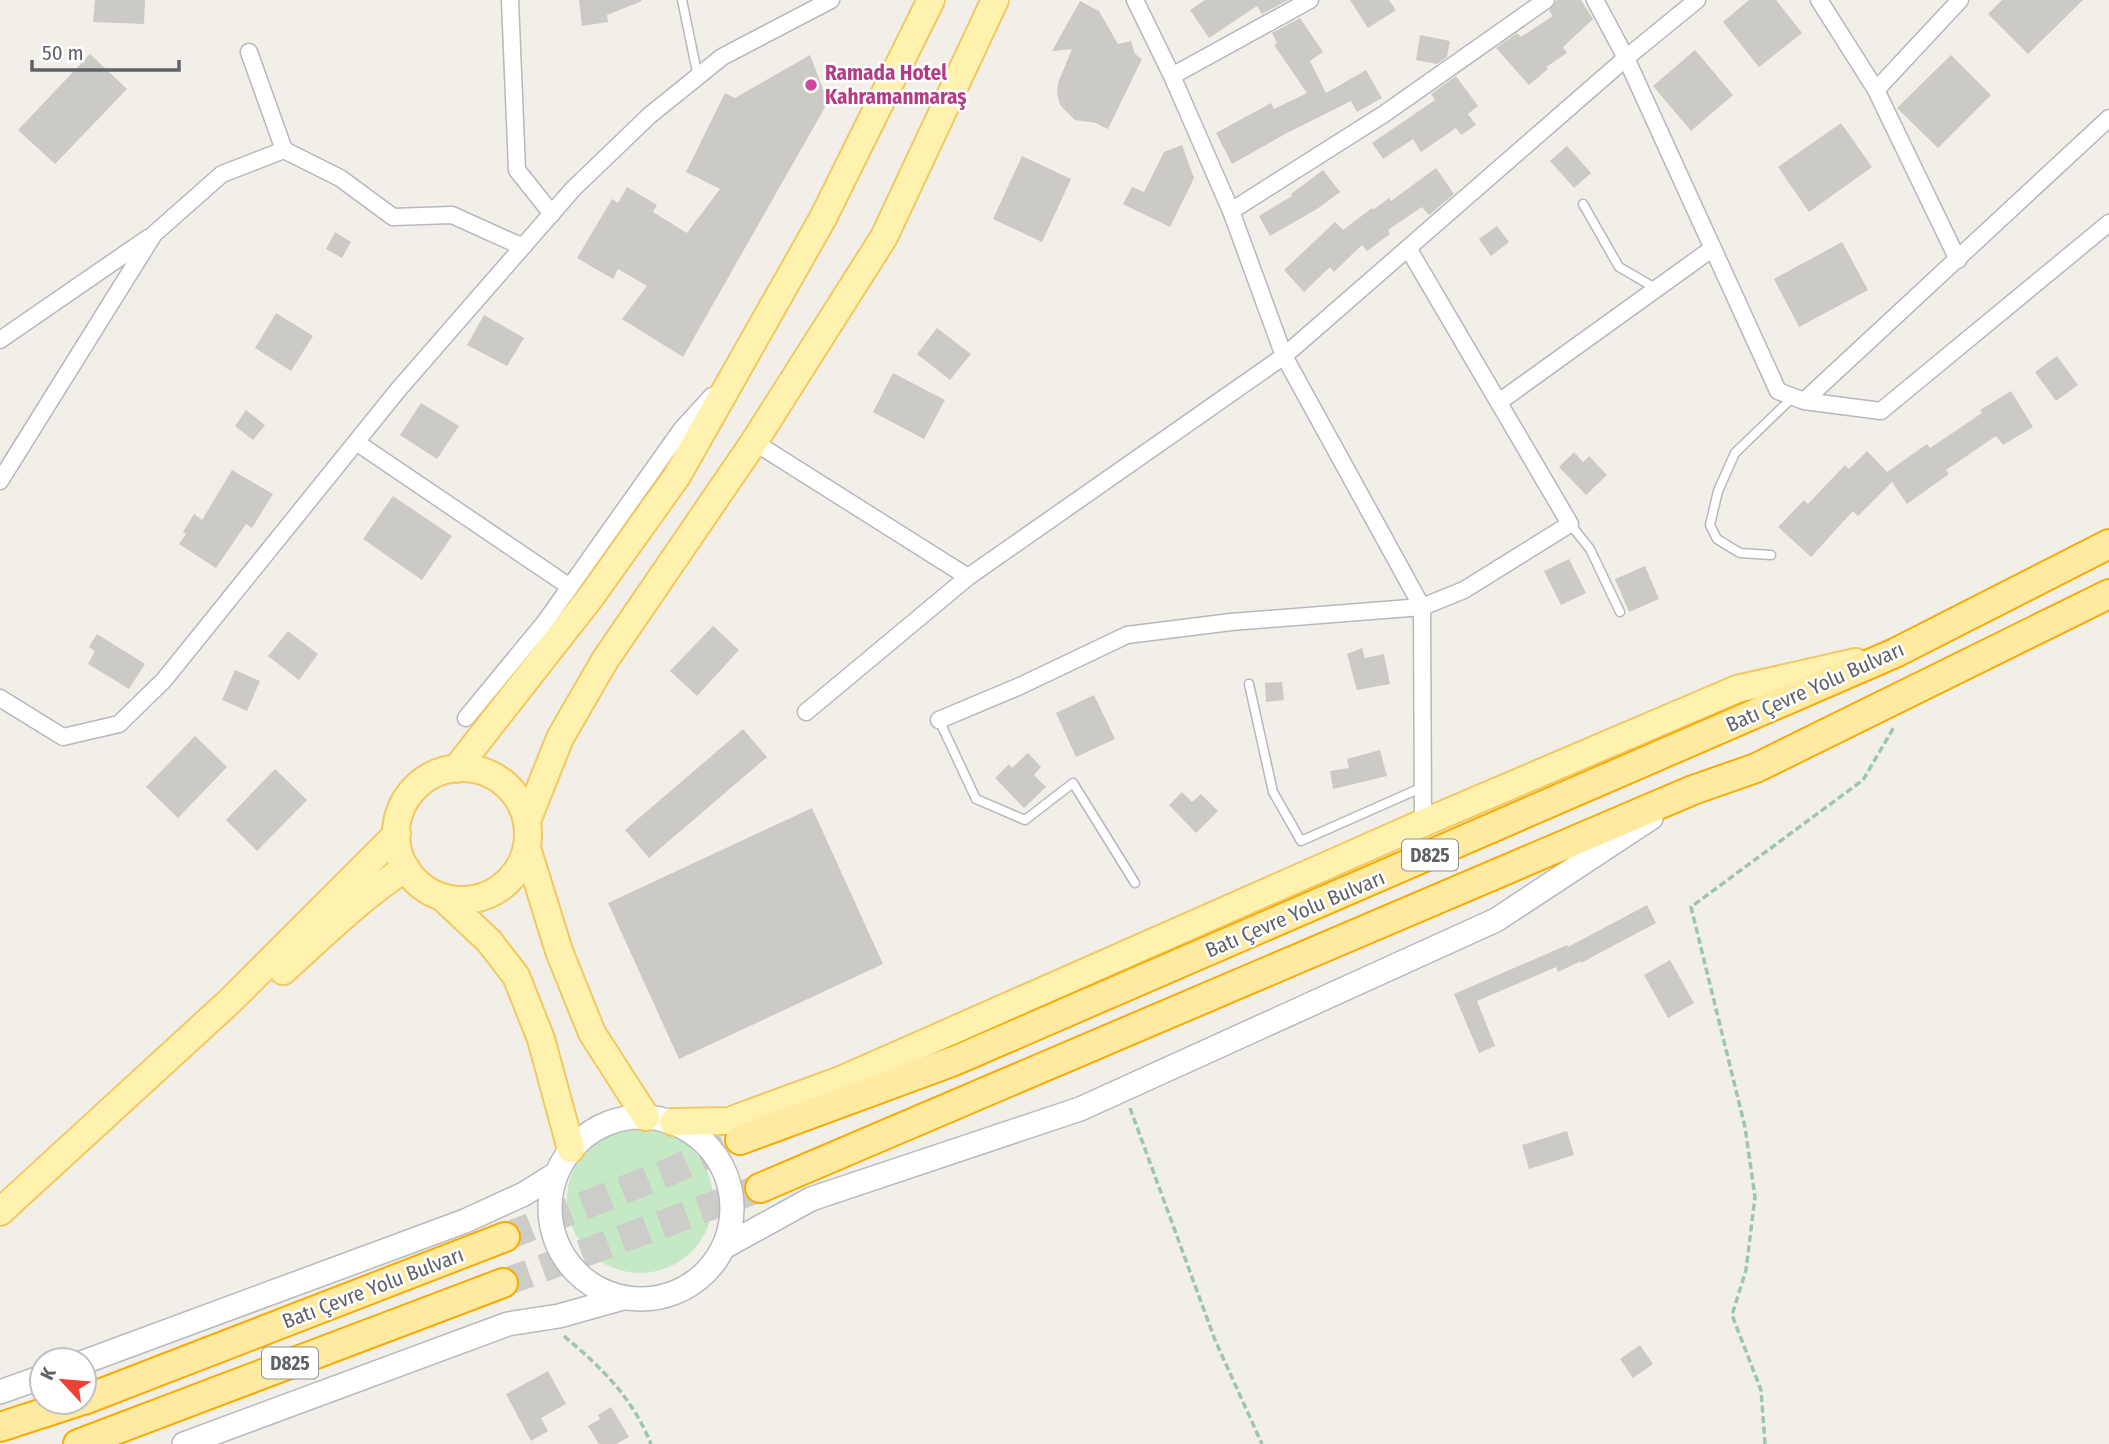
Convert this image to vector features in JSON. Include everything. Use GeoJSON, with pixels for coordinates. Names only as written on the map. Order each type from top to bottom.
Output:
{"type":"FeatureCollection","features":[{"type":"Feature","properties":{"kind":"highway","name":"Batı Çevre Yolu Bulvarı"},"geometry":{"type":"LineString","coordinates":[[740,1140],[954,1061],[1895,653],[2109,544]]}},
{"type":"Feature","properties":{"kind":"highway","name":"Batı Çevre Yolu Bulvarı"},"geometry":{"type":"LineString","coordinates":[[760,1188],[1693,790],[1756,768],[2109,594]]}},
{"type":"Feature","properties":{"kind":"highway","name":"Batı Çevre Yolu Bulvarı"},"geometry":{"type":"LineString","coordinates":[[98,1395],[505,1237]]}},
{"type":"Feature","properties":{"kind":"highway","name":"Batı Çevre Yolu Bulvarı"},"geometry":{"type":"LineString","coordinates":[[78,1444],[503,1283]]}},
{"type":"Feature","properties":{"kind":"highway"},"geometry":{"type":"LineString","coordinates":[[0,1427],[34,1416]]}},
{"type":"Feature","properties":{"kind":"main road"},"geometry":{"type":"LineString","coordinates":[[456,769],[590,598],[677,476],[823,218],[931,0]]}},
{"type":"Feature","properties":{"kind":"main road"},"geometry":{"type":"LineString","coordinates":[[646,1117],[593,1032],[559,951],[527,848],[527,821],[560,738],[605,660],[754,442],[884,237],[995,0]]}},
{"type":"Feature","properties":{"kind":"main road"},"geometry":{"type":"LineString","coordinates":[[623,1298],[598,1289],[576,1273],[560,1252],[551,1227],[550,1200],[556,1174],[571,1149],[592,1131],[618,1119],[646,1117],[673,1122],[729,1121],[843,1079],[1423,822],[1737,689],[1895,653]]}},
{"type":"Feature","properties":{"kind":"main road"},"geometry":{"type":"LineString","coordinates":[[527,821],[516,796],[496,777],[483,772],[456,769],[430,777],[409,796],[398,821],[398,848],[406,868],[418,883],[442,897],[489,941],[516,976],[541,1039],[571,1149]]}},
{"type":"Feature","properties":{"kind":"main road"},"geometry":{"type":"LineString","coordinates":[[724,1247],[811,1199],[1080,1108],[1496,920],[1693,790]]}},
{"type":"Feature","properties":{"kind":"main road"},"geometry":{"type":"LineString","coordinates":[[0,1212],[230,1001],[397,834]]}},
{"type":"Feature","properties":{"kind":"main road"},"geometry":{"type":"LineString","coordinates":[[442,897],[469,900],[495,891],[515,873],[527,848]]}},
{"type":"Feature","properties":{"kind":"main road"},"geometry":{"type":"LineString","coordinates":[[0,1230],[351,909],[406,868]]}},
{"type":"Feature","properties":{"kind":"main road"},"geometry":{"type":"LineString","coordinates":[[184,1444],[508,1324],[623,1298],[653,1299],[682,1290],[706,1272],[724,1247],[732,1218],[730,1188],[719,1160],[699,1138],[673,1122]]}},
{"type":"Feature","properties":{"kind":"main road"},"geometry":{"type":"LineString","coordinates":[[98,1357],[465,1221],[524,1194],[556,1174]]}},
{"type":"Feature","properties":{"kind":"main road"},"geometry":{"type":"LineString","coordinates":[[0,1392],[28,1382]]}},
{"type":"Feature","properties":{"kind":"street"},"geometry":{"type":"LineString","coordinates":[[510,0],[517,170],[552,214]]}},
{"type":"Feature","properties":{"kind":"street"},"geometry":{"type":"LineString","coordinates":[[0,698],[64,737],[119,724],[164,680],[356,442],[573,189],[650,115],[722,57],[831,0]]}},
{"type":"Feature","properties":{"kind":"street"},"geometry":{"type":"LineString","coordinates":[[1135,0],[1172,76],[1231,211],[1284,356],[1422,607],[1423,822]]}},
{"type":"Feature","properties":{"kind":"street"},"geometry":{"type":"LineString","coordinates":[[1172,76],[1310,0]]}},
{"type":"Feature","properties":{"kind":"street"},"geometry":{"type":"LineString","coordinates":[[1231,211],[1384,114],[1546,0]]}},
{"type":"Feature","properties":{"kind":"street"},"geometry":{"type":"LineString","coordinates":[[1595,0],[1626,58],[1779,391],[1799,399],[1881,411],[2109,223]]}},
{"type":"Feature","properties":{"kind":"street"},"geometry":{"type":"LineString","coordinates":[[806,712],[968,578],[1284,356],[1626,58],[1697,0]]}},
{"type":"Feature","properties":{"kind":"street"},"geometry":{"type":"LineString","coordinates":[[1819,0],[1876,90],[1958,260]]}},
{"type":"Feature","properties":{"kind":"street"},"geometry":{"type":"LineString","coordinates":[[1876,90],[1960,0]]}},
{"type":"Feature","properties":{"kind":"street"},"geometry":{"type":"LineString","coordinates":[[248,52],[284,150],[340,178],[393,217],[452,215],[524,246]]}},
{"type":"Feature","properties":{"kind":"street"},"geometry":{"type":"LineString","coordinates":[[1799,399],[1958,260],[2108,119]]}},
{"type":"Feature","properties":{"kind":"street"},"geometry":{"type":"LineString","coordinates":[[0,340],[154,234],[222,174],[284,150]]}},
{"type":"Feature","properties":{"kind":"street"},"geometry":{"type":"LineString","coordinates":[[0,481],[154,234]]}},
{"type":"Feature","properties":{"kind":"street"},"geometry":{"type":"LineString","coordinates":[[939,720],[1020,686],[1127,635],[1231,622],[1422,607],[1464,590],[1570,524],[1409,247]]}},
{"type":"Feature","properties":{"kind":"street"},"geometry":{"type":"LineString","coordinates":[[1499,402],[1713,248]]}},
{"type":"Feature","properties":{"kind":"street"},"geometry":{"type":"LineString","coordinates":[[466,718],[545,622],[681,430],[741,363]]}},
{"type":"Feature","properties":{"kind":"street"},"geometry":{"type":"LineString","coordinates":[[356,442],[570,587]]}},
{"type":"Feature","properties":{"kind":"street"},"geometry":{"type":"LineString","coordinates":[[754,442],[968,578]]}},
{"type":"Feature","properties":{"kind":"lane"},"geometry":{"type":"LineString","coordinates":[[682,0],[698,77]]}},
{"type":"Feature","properties":{"kind":"lane"},"geometry":{"type":"LineString","coordinates":[[1583,204],[1619,267],[1657,289]]}},
{"type":"Feature","properties":{"kind":"lane"},"geometry":{"type":"LineString","coordinates":[[1771,555],[1740,553],[1717,539],[1710,525],[1718,491],[1735,453],[1799,399]]}},
{"type":"Feature","properties":{"kind":"lane"},"geometry":{"type":"LineString","coordinates":[[1570,524],[1590,549],[1620,612]]}},
{"type":"Feature","properties":{"kind":"lane"},"geometry":{"type":"LineString","coordinates":[[1249,684],[1273,792],[1301,841],[1423,786]]}},
{"type":"Feature","properties":{"kind":"lane"},"geometry":{"type":"LineString","coordinates":[[939,720],[975,799],[1025,820],[1073,783],[1135,883]]}},
{"type":"Feature","properties":{"kind":"path"},"geometry":{"type":"LineString","coordinates":[[1765,1444],[1761,1390],[1732,1315],[1746,1270],[1755,1198],[1752,1174],[1745,1127],[1691,907],[1863,780],[1896,723]]}},
{"type":"Feature","properties":{"kind":"path"},"geometry":{"type":"LineString","coordinates":[[1123,1089],[1215,1340],[1262,1444]]}},
{"type":"Feature","properties":{"kind":"path"},"geometry":{"type":"LineString","coordinates":[[544,1318],[604,1369],[642,1420],[651,1444]]}},
{"type":"Feature","properties":{"kind":"green space"},"geometry":{"type":"Polygon","coordinates":[[[640,1127],[668,1133],[691,1149],[707,1172],[713,1200],[707,1228],[691,1251],[668,1267],[640,1273],[612,1267],[589,1251],[573,1228],[567,1200],[573,1172],[589,1149],[612,1133],[640,1127]]]}},
{"type":"Feature","properties":{"kind":"building"},"geometry":{"type":"Polygon","coordinates":[[[95,0],[145,0],[144,24],[93,22],[95,0]]]}},
{"type":"Feature","properties":{"kind":"building"},"geometry":{"type":"Polygon","coordinates":[[[579,0],[642,1],[607,15],[608,22],[582,26],[579,0]]]}},
{"type":"Feature","properties":{"kind":"building"},"geometry":{"type":"Polygon","coordinates":[[[1205,0],[1288,0],[1262,14],[1257,6],[1209,38],[1190,10],[1205,0]]]}},
{"type":"Feature","properties":{"kind":"building"},"geometry":{"type":"Polygon","coordinates":[[[1350,0],[1389,0],[1396,10],[1368,28],[1350,0]]]}},
{"type":"Feature","properties":{"kind":"building"},"geometry":{"type":"Polygon","coordinates":[[[1557,0],[1581,0],[1593,19],[1563,47],[1567,53],[1546,67],[1548,69],[1529,85],[1496,48],[1517,33],[1521,37],[1553,16],[1549,11],[1557,0]]]}},
{"type":"Feature","properties":{"kind":"building"},"geometry":{"type":"Polygon","coordinates":[[[1749,0],[1776,0],[1802,33],[1759,67],[1723,22],[1749,0]]]}},
{"type":"Feature","properties":{"kind":"building"},"geometry":{"type":"Polygon","coordinates":[[[2002,0],[2083,0],[2028,54],[1988,14],[2002,0]]]}},
{"type":"Feature","properties":{"kind":"building"},"geometry":{"type":"Polygon","coordinates":[[[1080,1],[1099,11],[1118,44],[1131,41],[1135,54],[1142,59],[1108,129],[1096,123],[1075,120],[1060,105],[1057,94],[1058,83],[1072,49],[1052,51],[1080,1]]]}},
{"type":"Feature","properties":{"kind":"building"},"geometry":{"type":"Polygon","coordinates":[[[1300,18],[1323,52],[1310,61],[1326,93],[1366,70],[1382,98],[1357,112],[1351,101],[1232,164],[1216,133],[1271,103],[1274,109],[1307,93],[1274,45],[1277,43],[1272,33],[1300,18]]]}},
{"type":"Feature","properties":{"kind":"building"},"geometry":{"type":"Polygon","coordinates":[[[1420,35],[1450,41],[1447,57],[1437,64],[1416,60],[1420,35]]]}},
{"type":"Feature","properties":{"kind":"building"},"geometry":{"type":"Polygon","coordinates":[[[1695,50],[1733,95],[1691,131],[1653,86],[1695,50]]]}},
{"type":"Feature","properties":{"kind":"building"},"geometry":{"type":"Polygon","coordinates":[[[90,54],[127,89],[55,164],[18,130],[90,54]]]}},
{"type":"Feature","properties":{"kind":"building"},"geometry":{"type":"Polygon","coordinates":[[[810,55],[828,102],[683,357],[622,319],[647,286],[618,269],[613,279],[577,258],[612,199],[618,203],[627,187],[657,205],[653,212],[687,233],[720,189],[686,172],[725,93],[735,98],[810,55]]]}},
{"type":"Feature","properties":{"kind":"building"},"geometry":{"type":"Polygon","coordinates":[[[1951,55],[1991,95],[1938,148],[1897,108],[1951,55]]]}},
{"type":"Feature","properties":{"kind":"building"},"geometry":{"type":"Polygon","coordinates":[[[1456,76],[1478,106],[1468,114],[1476,125],[1461,135],[1456,128],[1421,152],[1413,139],[1383,159],[1372,143],[1435,100],[1431,94],[1456,76]]]}},
{"type":"Feature","properties":{"kind":"building"},"geometry":{"type":"Polygon","coordinates":[[[1841,123],[1872,167],[1809,212],[1778,167],[1841,123]]]}},
{"type":"Feature","properties":{"kind":"building"},"geometry":{"type":"Polygon","coordinates":[[[1182,145],[1194,178],[1170,227],[1123,204],[1132,187],[1144,192],[1164,152],[1182,145]]]}},
{"type":"Feature","properties":{"kind":"building"},"geometry":{"type":"Polygon","coordinates":[[[1567,146],[1591,173],[1574,188],[1550,161],[1567,146]]]}},
{"type":"Feature","properties":{"kind":"building"},"geometry":{"type":"Polygon","coordinates":[[[1022,156],[1071,179],[1042,242],[993,219],[1022,156]]]}},
{"type":"Feature","properties":{"kind":"building"},"geometry":{"type":"Polygon","coordinates":[[[1436,168],[1454,194],[1429,215],[1422,207],[1388,230],[1390,234],[1367,251],[1362,245],[1334,272],[1330,267],[1304,292],[1284,270],[1335,222],[1343,230],[1372,208],[1373,210],[1389,198],[1391,201],[1436,168]]]}},
{"type":"Feature","properties":{"kind":"building"},"geometry":{"type":"Polygon","coordinates":[[[1323,170],[1340,192],[1317,209],[1270,236],[1259,216],[1292,196],[1291,194],[1323,170]]]}},
{"type":"Feature","properties":{"kind":"building"},"geometry":{"type":"Polygon","coordinates":[[[1497,226],[1509,242],[1491,256],[1479,239],[1497,226]]]}},
{"type":"Feature","properties":{"kind":"building"},"geometry":{"type":"Polygon","coordinates":[[[335,232],[351,242],[342,258],[326,249],[335,232]]]}},
{"type":"Feature","properties":{"kind":"building"},"geometry":{"type":"Polygon","coordinates":[[[1842,242],[1868,290],[1799,327],[1774,279],[1842,242]]]}},
{"type":"Feature","properties":{"kind":"building"},"geometry":{"type":"Polygon","coordinates":[[[276,313],[313,336],[291,371],[255,348],[276,313]]]}},
{"type":"Feature","properties":{"kind":"building"},"geometry":{"type":"Polygon","coordinates":[[[484,315],[524,338],[507,366],[467,345],[484,315]]]}},
{"type":"Feature","properties":{"kind":"building"},"geometry":{"type":"Polygon","coordinates":[[[937,328],[971,354],[950,380],[917,354],[937,328]]]}},
{"type":"Feature","properties":{"kind":"building"},"geometry":{"type":"Polygon","coordinates":[[[2057,356],[2078,385],[2056,401],[2035,372],[2057,356]]]}},
{"type":"Feature","properties":{"kind":"building"},"geometry":{"type":"Polygon","coordinates":[[[893,373],[945,400],[924,439],[873,412],[893,373]]]}},
{"type":"Feature","properties":{"kind":"building"},"geometry":{"type":"Polygon","coordinates":[[[2011,391],[2033,427],[2003,445],[1996,436],[1946,470],[1949,474],[1907,504],[1892,482],[1858,516],[1853,511],[1811,557],[1778,527],[1804,500],[1808,504],[1845,465],[1849,469],[1867,451],[1887,472],[1927,444],[1930,448],[1982,413],[1980,410],[2011,391]]]}},
{"type":"Feature","properties":{"kind":"building"},"geometry":{"type":"Polygon","coordinates":[[[421,403],[459,426],[437,459],[400,435],[421,403]]]}},
{"type":"Feature","properties":{"kind":"building"},"geometry":{"type":"Polygon","coordinates":[[[246,410],[265,425],[253,440],[235,426],[246,410]]]}},
{"type":"Feature","properties":{"kind":"building"},"geometry":{"type":"Polygon","coordinates":[[[1574,452],[1583,462],[1589,456],[1607,475],[1586,495],[1559,467],[1574,452]]]}},
{"type":"Feature","properties":{"kind":"building"},"geometry":{"type":"Polygon","coordinates":[[[232,470],[273,494],[252,528],[246,524],[216,568],[179,544],[194,514],[202,520],[232,470]]]}},
{"type":"Feature","properties":{"kind":"building"},"geometry":{"type":"Polygon","coordinates":[[[393,496],[452,536],[422,580],[363,539],[393,496]]]}},
{"type":"Feature","properties":{"kind":"building"},"geometry":{"type":"Polygon","coordinates":[[[1569,559],[1586,593],[1561,605],[1544,571],[1569,559]]]}},
{"type":"Feature","properties":{"kind":"building"},"geometry":{"type":"Polygon","coordinates":[[[1645,566],[1659,599],[1629,612],[1615,579],[1645,566]]]}},
{"type":"Feature","properties":{"kind":"building"},"geometry":{"type":"Polygon","coordinates":[[[713,626],[739,650],[697,696],[670,671],[713,626]]]}},
{"type":"Feature","properties":{"kind":"building"},"geometry":{"type":"Polygon","coordinates":[[[288,631],[318,654],[299,680],[268,656],[288,631]]]}},
{"type":"Feature","properties":{"kind":"building"},"geometry":{"type":"Polygon","coordinates":[[[97,634],[145,664],[129,689],[88,664],[95,651],[89,647],[97,634]]]}},
{"type":"Feature","properties":{"kind":"building"},"geometry":{"type":"Polygon","coordinates":[[[1362,648],[1365,658],[1384,654],[1390,684],[1357,690],[1347,654],[1362,648]]]}},
{"type":"Feature","properties":{"kind":"building"},"geometry":{"type":"Polygon","coordinates":[[[235,670],[260,681],[247,711],[222,700],[235,670]]]}},
{"type":"Feature","properties":{"kind":"building"},"geometry":{"type":"Polygon","coordinates":[[[1282,682],[1284,700],[1266,702],[1265,683],[1282,682]]]}},
{"type":"Feature","properties":{"kind":"building"},"geometry":{"type":"Polygon","coordinates":[[[1094,695],[1115,739],[1076,757],[1056,713],[1094,695]]]}},
{"type":"Feature","properties":{"kind":"building"},"geometry":{"type":"Polygon","coordinates":[[[743,729],[767,757],[649,858],[625,830],[743,729]]]}},
{"type":"Feature","properties":{"kind":"building"},"geometry":{"type":"Polygon","coordinates":[[[195,736],[227,767],[178,818],[146,787],[195,736]]]}},
{"type":"Feature","properties":{"kind":"building"},"geometry":{"type":"Polygon","coordinates":[[[1380,750],[1387,776],[1333,789],[1330,771],[1349,768],[1347,759],[1380,750]]]}},
{"type":"Feature","properties":{"kind":"building"},"geometry":{"type":"Polygon","coordinates":[[[1028,753],[1041,767],[1034,775],[1046,787],[1024,808],[995,778],[1009,764],[1012,768],[1028,753]]]}},
{"type":"Feature","properties":{"kind":"building"},"geometry":{"type":"Polygon","coordinates":[[[275,769],[307,800],[257,851],[226,820],[275,769]]]}},
{"type":"Feature","properties":{"kind":"building"},"geometry":{"type":"Polygon","coordinates":[[[1182,792],[1192,802],[1201,794],[1218,811],[1196,833],[1169,805],[1182,792]]]}},
{"type":"Feature","properties":{"kind":"building"},"geometry":{"type":"Polygon","coordinates":[[[812,808],[883,964],[679,1059],[608,903],[812,808]]]}},
{"type":"Feature","properties":{"kind":"building"},"geometry":{"type":"Polygon","coordinates":[[[1647,905],[1656,923],[1581,963],[1558,972],[1556,967],[1477,1001],[1495,1046],[1479,1053],[1454,994],[1567,945],[1568,947],[1647,905]]]}},
{"type":"Feature","properties":{"kind":"building"},"geometry":{"type":"Polygon","coordinates":[[[1670,960],[1694,1003],[1668,1018],[1644,975],[1670,960]]]}},
{"type":"Feature","properties":{"kind":"building"},"geometry":{"type":"Polygon","coordinates":[[[1567,1131],[1574,1155],[1529,1169],[1522,1145],[1567,1131]]]}},
{"type":"Feature","properties":{"kind":"building"},"geometry":{"type":"Polygon","coordinates":[[[1640,1345],[1653,1364],[1633,1378],[1620,1359],[1640,1345]]]}},
{"type":"Feature","properties":{"kind":"building"},"geometry":{"type":"Polygon","coordinates":[[[548,1371],[566,1404],[541,1418],[548,1431],[531,1441],[506,1394],[548,1371]]]}},
{"type":"Feature","properties":{"kind":"building"},"geometry":{"type":"Polygon","coordinates":[[[611,1407],[629,1437],[616,1444],[599,1444],[588,1426],[600,1419],[598,1415],[611,1407]]]}},
{"type":"Feature","properties":{"kind":"tunnel"},"geometry":{"type":"LineString","coordinates":[[505,1237],[671,1171],[740,1140]]}},
{"type":"Feature","properties":{"kind":"tunnel"},"geometry":{"type":"LineString","coordinates":[[503,1283],[760,1188]]}},
{"type":"Feature","properties":{"kind":"place","name":"Ramada Hotel Kahramanmaraş"},"geometry":{"type":"Point","coordinates":[811,85]}}]}
